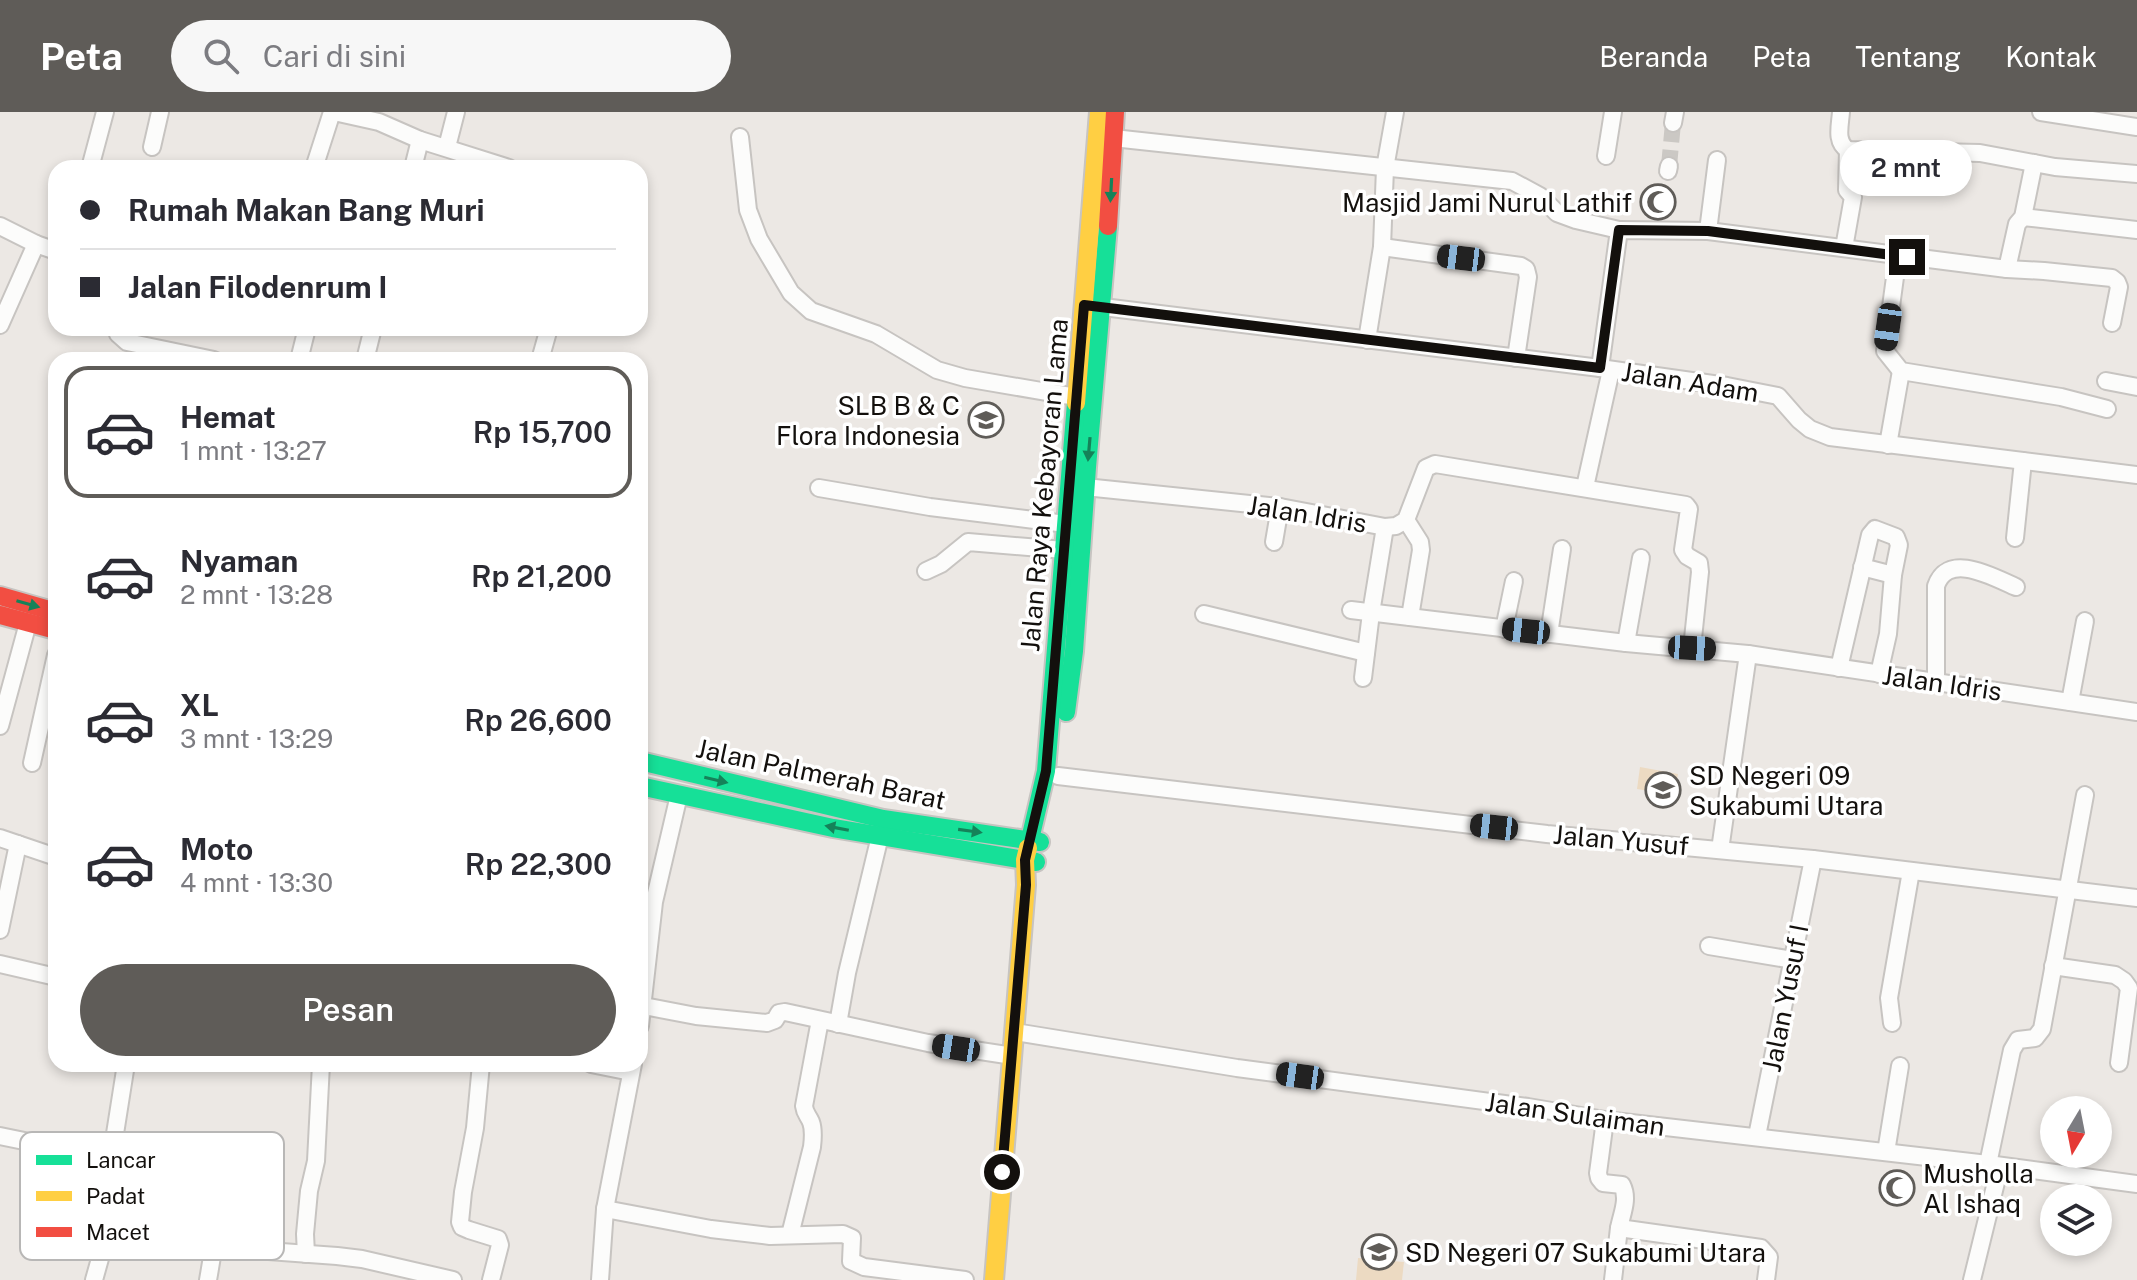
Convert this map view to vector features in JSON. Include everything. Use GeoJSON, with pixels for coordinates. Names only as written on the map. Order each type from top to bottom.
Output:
{"type":"FeatureCollection","features":[{"type":"Feature","properties":{"kind":"main road","name":"Jalan Raya Kebayoran Lama"},"geometry":{"type":"LineString","coordinates":[[1035,841],[1058,776],[1074,651],[1085,487],[1099,112]]}},
{"type":"Feature","properties":{"kind":"main road","name":"Jalan Raya Kebayoran Lama"},"geometry":{"type":"LineString","coordinates":[[994,1280],[1026,885],[1046,771],[1076,397],[1093,306],[1115,112]]}},
{"type":"Feature","properties":{"kind":"main road"},"geometry":{"type":"LineString","coordinates":[[0,596],[48,610]]}},
{"type":"Feature","properties":{"kind":"main road"},"geometry":{"type":"LineString","coordinates":[[0,615],[48,628]]}},
{"type":"Feature","properties":{"kind":"main road","name":"Jalan Palmerah Barat"},"geometry":{"type":"LineString","coordinates":[[648,763],[883,819],[1035,841]]}},
{"type":"Feature","properties":{"kind":"main road","name":"Jalan Palmerah Barat"},"geometry":{"type":"LineString","coordinates":[[648,788],[880,836],[1030,861]]}},
{"type":"Feature","properties":{"kind":"street"},"geometry":{"type":"LineString","coordinates":[[92,160],[105,112]]}},
{"type":"Feature","properties":{"kind":"street"},"geometry":{"type":"LineString","coordinates":[[152,147],[160,112]]}},
{"type":"Feature","properties":{"kind":"street"},"geometry":{"type":"LineString","coordinates":[[317,160],[333,112],[379,122],[420,140],[485,160]]}},
{"type":"Feature","properties":{"kind":"street"},"geometry":{"type":"LineString","coordinates":[[447,147],[456,112]]}},
{"type":"Feature","properties":{"kind":"street"},"geometry":{"type":"LineString","coordinates":[[1367,340],[1382,247],[1385,168],[1395,112]]}},
{"type":"Feature","properties":{"kind":"street"},"geometry":{"type":"LineString","coordinates":[[1606,156],[1613,112]]}},
{"type":"Feature","properties":{"kind":"street"},"geometry":{"type":"LineString","coordinates":[[1841,112],[1839,141],[1848,150],[1980,153],[2055,167],[2137,174]]}},
{"type":"Feature","properties":{"kind":"street"},"geometry":{"type":"LineString","coordinates":[[2041,112],[2137,127]]}},
{"type":"Feature","properties":{"kind":"street"},"geometry":{"type":"LineString","coordinates":[[740,137],[748,210],[759,239],[791,293],[811,311],[876,334],[937,370],[965,378],[1076,397]]}},
{"type":"Feature","properties":{"kind":"street"},"geometry":{"type":"LineString","coordinates":[[1113,138],[1512,181],[1540,196],[1557,213],[1619,230],[1708,231],[2007,269],[2112,278],[2119,287],[2112,323]]}},
{"type":"Feature","properties":{"kind":"street"},"geometry":{"type":"LineString","coordinates":[[415,160],[420,140]]}},
{"type":"Feature","properties":{"kind":"street"},"geometry":{"type":"LineString","coordinates":[[1844,248],[1853,197],[1847,190],[1848,150]]}},
{"type":"Feature","properties":{"kind":"street"},"geometry":{"type":"LineString","coordinates":[[1708,231],[1717,160]]}},
{"type":"Feature","properties":{"kind":"street"},"geometry":{"type":"LineString","coordinates":[[2007,269],[2017,224],[2023,217],[2034,163]]}},
{"type":"Feature","properties":{"kind":"street"},"geometry":{"type":"LineString","coordinates":[[2023,217],[2137,230]]}},
{"type":"Feature","properties":{"kind":"street"},"geometry":{"type":"LineString","coordinates":[[0,226],[48,248]]}},
{"type":"Feature","properties":{"kind":"street"},"geometry":{"type":"LineString","coordinates":[[1585,487],[1605,369],[1619,230]]}},
{"type":"Feature","properties":{"kind":"street"},"geometry":{"type":"LineString","coordinates":[[0,325],[36,244]]}},
{"type":"Feature","properties":{"kind":"street"},"geometry":{"type":"LineString","coordinates":[[1382,247],[1526,269],[1528,277],[1516,358]]}},
{"type":"Feature","properties":{"kind":"street"},"geometry":{"type":"LineString","coordinates":[[1898,255],[1885,351],[1901,371],[2061,397],[2107,409]]}},
{"type":"Feature","properties":{"kind":"street","name":"Jalan Adam"},"geometry":{"type":"LineString","coordinates":[[1093,306],[1727,386],[1778,396],[1810,429],[1830,437],[2137,475]]}},
{"type":"Feature","properties":{"kind":"street"},"geometry":{"type":"LineString","coordinates":[[120,336],[127,342],[175,352]]}},
{"type":"Feature","properties":{"kind":"street"},"geometry":{"type":"LineString","coordinates":[[1888,445],[1901,371]]}},
{"type":"Feature","properties":{"kind":"street"},"geometry":{"type":"LineString","coordinates":[[2106,381],[2137,387]]}},
{"type":"Feature","properties":{"kind":"street"},"geometry":{"type":"LineString","coordinates":[[2015,538],[2023,461]]}},
{"type":"Feature","properties":{"kind":"street","name":"Jalan Idris"},"geometry":{"type":"LineString","coordinates":[[1085,487],[1280,507],[1385,527],[1396,526],[1406,520],[1426,468],[1435,464],[1686,505],[1689,509],[1683,550],[1699,563],[1700,572],[1692,648]]}},
{"type":"Feature","properties":{"kind":"street"},"geometry":{"type":"LineString","coordinates":[[819,488],[930,507],[1066,524]]}},
{"type":"Feature","properties":{"kind":"street"},"geometry":{"type":"LineString","coordinates":[[1274,542],[1280,507]]}},
{"type":"Feature","properties":{"kind":"street"},"geometry":{"type":"LineString","coordinates":[[1406,520],[1420,542],[1421,550],[1410,617]]}},
{"type":"Feature","properties":{"kind":"street"},"geometry":{"type":"LineString","coordinates":[[1363,678],[1385,527]]}},
{"type":"Feature","properties":{"kind":"street"},"geometry":{"type":"LineString","coordinates":[[1839,668],[1870,535],[1875,529],[1894,536],[1899,545],[1888,634],[1879,674]]}},
{"type":"Feature","properties":{"kind":"street"},"geometry":{"type":"LineString","coordinates":[[926,571],[941,564],[968,542],[1064,550]]}},
{"type":"Feature","properties":{"kind":"street"},"geometry":{"type":"LineString","coordinates":[[1549,634],[1562,549]]}},
{"type":"Feature","properties":{"kind":"street"},"geometry":{"type":"LineString","coordinates":[[1626,643],[1641,558]]}},
{"type":"Feature","properties":{"kind":"street"},"geometry":{"type":"LineString","coordinates":[[1862,567],[1893,575]]}},
{"type":"Feature","properties":{"kind":"street"},"geometry":{"type":"LineString","coordinates":[[1936,682],[1936,586],[1939,577],[1952,569],[1973,569],[2016,587]]}},
{"type":"Feature","properties":{"kind":"street"},"geometry":{"type":"LineString","coordinates":[[1504,629],[1514,581]]}},
{"type":"Feature","properties":{"kind":"street","name":"Jalan Idris"},"geometry":{"type":"LineString","coordinates":[[1351,610],[1626,643],[1740,653],[2137,712]]}},
{"type":"Feature","properties":{"kind":"street"},"geometry":{"type":"LineString","coordinates":[[1204,614],[1366,653]]}},
{"type":"Feature","properties":{"kind":"street"},"geometry":{"type":"LineString","coordinates":[[2070,702],[2085,621]]}},
{"type":"Feature","properties":{"kind":"street"},"geometry":{"type":"LineString","coordinates":[[1,719],[28,623]]}},
{"type":"Feature","properties":{"kind":"street"},"geometry":{"type":"LineString","coordinates":[[1720,850],[1740,653]]}},
{"type":"Feature","properties":{"kind":"street"},"geometry":{"type":"LineString","coordinates":[[32,763],[48,691]]}},
{"type":"Feature","properties":{"kind":"street","name":"Jalan Yusuf"},"geometry":{"type":"LineString","coordinates":[[1058,776],[1547,834],[1813,859],[2137,898]]}},
{"type":"Feature","properties":{"kind":"street"},"geometry":{"type":"LineString","coordinates":[[648,964],[654,902],[679,795]]}},
{"type":"Feature","properties":{"kind":"street"},"geometry":{"type":"LineString","coordinates":[[1972,1280],[2012,1050],[2018,1040],[2035,1038],[2039,1034],[2085,795]]}},
{"type":"Feature","properties":{"kind":"street"},"geometry":{"type":"LineString","coordinates":[[838,1024],[880,836]]}},
{"type":"Feature","properties":{"kind":"street"},"geometry":{"type":"LineString","coordinates":[[0,838],[48,854]]}},
{"type":"Feature","properties":{"kind":"street"},"geometry":{"type":"LineString","coordinates":[[0,930],[18,844]]}},
{"type":"Feature","properties":{"kind":"street","name":"Jalan Yusuf I"},"geometry":{"type":"LineString","coordinates":[[1757,1136],[1813,859]]}},
{"type":"Feature","properties":{"kind":"street"},"geometry":{"type":"LineString","coordinates":[[1892,1023],[1889,998],[1911,871]]}},
{"type":"Feature","properties":{"kind":"street"},"geometry":{"type":"LineString","coordinates":[[1709,946],[1793,960]]}},
{"type":"Feature","properties":{"kind":"street"},"geometry":{"type":"LineString","coordinates":[[0,964],[48,975]]}},
{"type":"Feature","properties":{"kind":"street"},"geometry":{"type":"LineString","coordinates":[[2053,966],[2115,975],[2129,988],[2119,1063]]}},
{"type":"Feature","properties":{"kind":"street"},"geometry":{"type":"LineString","coordinates":[[648,1007],[696,1016],[767,1023],[775,1020],[781,1012],[928,1043],[1013,1056]]}},
{"type":"Feature","properties":{"kind":"street"},"geometry":{"type":"LineString","coordinates":[[790,1235],[812,1147],[811,1123],[804,1106],[820,1020]]}},
{"type":"Feature","properties":{"kind":"street","name":"Jalan Sulaiman"},"geometry":{"type":"LineString","coordinates":[[1015,1032],[1237,1068],[1605,1120],[2137,1184]]}},
{"type":"Feature","properties":{"kind":"street"},"geometry":{"type":"LineString","coordinates":[[1886,1152],[1900,1066]]}},
{"type":"Feature","properties":{"kind":"street"},"geometry":{"type":"LineString","coordinates":[[121,1132],[125,1072]]}},
{"type":"Feature","properties":{"kind":"street"},"geometry":{"type":"LineString","coordinates":[[306,1254],[305,1234],[309,1191],[316,1161],[321,1072]]}},
{"type":"Feature","properties":{"kind":"street"},"geometry":{"type":"LineString","coordinates":[[480,1072],[460,1222],[462,1227],[498,1239],[500,1245],[491,1280]]}},
{"type":"Feature","properties":{"kind":"street"},"geometry":{"type":"LineString","coordinates":[[600,1280],[605,1209],[631,1072]]}},
{"type":"Feature","properties":{"kind":"street"},"geometry":{"type":"LineString","coordinates":[[1605,1120],[1599,1178],[1603,1183],[1622,1185],[1626,1197],[1613,1280]]}},
{"type":"Feature","properties":{"kind":"street"},"geometry":{"type":"LineString","coordinates":[[0,1136],[20,1140]]}},
{"type":"Feature","properties":{"kind":"street"},"geometry":{"type":"LineString","coordinates":[[605,1209],[711,1229],[770,1236],[843,1234],[852,1238],[851,1261],[864,1267],[965,1280]]}},
{"type":"Feature","properties":{"kind":"street"},"geometry":{"type":"LineString","coordinates":[[1619,1228],[1761,1248],[1769,1257],[1766,1280]]}},
{"type":"Feature","properties":{"kind":"street"},"geometry":{"type":"LineString","coordinates":[[284,1252],[362,1259],[453,1280]]}},
{"type":"Feature","properties":{"kind":"street"},"geometry":{"type":"LineString","coordinates":[[94,1280],[98,1260]]}},
{"type":"Feature","properties":{"kind":"street"},"geometry":{"type":"LineString","coordinates":[[208,1280],[212,1260]]}},
{"type":"Feature","properties":{"kind":"shaded area"},"geometry":{"type":"Polygon","coordinates":[[[1640,767],[1678,774],[1674,795],[1637,789],[1640,767]]]}},
{"type":"Feature","properties":{"kind":"shaded area"},"geometry":{"type":"Polygon","coordinates":[[[1358,1258],[1404,1262],[1402,1280],[1356,1280],[1358,1258]]]}},
{"type":"Feature","properties":{"kind":"tunnel"},"geometry":{"type":"LineString","coordinates":[[1669,166],[1673,123]]}},
{"type":"Feature","properties":{"kind":"traffic: fast"},"geometry":{"type":"LineString","coordinates":[[1066,712],[1074,651],[1108,226]]}},
{"type":"Feature","properties":{"kind":"traffic: fast"},"geometry":{"type":"LineString","coordinates":[[1028,848],[1046,771],[1076,403]]}},
{"type":"Feature","properties":{"kind":"traffic: fast"},"geometry":{"type":"LineString","coordinates":[[648,763],[883,819],[1040,842]]}},
{"type":"Feature","properties":{"kind":"traffic: fast"},"geometry":{"type":"LineString","coordinates":[[648,788],[833,828],[1036,862]]}},
{"type":"Feature","properties":{"kind":"traffic: slow"},"geometry":{"type":"LineString","coordinates":[[1076,403],[1099,112]]}},
{"type":"Feature","properties":{"kind":"traffic: slow"},"geometry":{"type":"LineString","coordinates":[[994,1280],[1028,848]]}},
{"type":"Feature","properties":{"kind":"traffic: jam"},"geometry":{"type":"LineString","coordinates":[[1108,226],[1115,112]]}},
{"type":"Feature","properties":{"kind":"traffic: jam"},"geometry":{"type":"LineString","coordinates":[[0,596],[48,610]]}},
{"type":"Feature","properties":{"kind":"traffic: jam"},"geometry":{"type":"LineString","coordinates":[[0,615],[48,628]]}},
{"type":"Feature","properties":{"kind":"place","name":"Masjid Jami Nurul Lathif"},"geometry":{"type":"Point","coordinates":[1658,202]}},
{"type":"Feature","properties":{"kind":"place","name":"SLB B & C Flora Indonesia"},"geometry":{"type":"Point","coordinates":[986,420]}},
{"type":"Feature","properties":{"kind":"place","name":"SD Negeri 09 Sukabumi Utara"},"geometry":{"type":"Point","coordinates":[1663,790]}},
{"type":"Feature","properties":{"kind":"place","name":"Musholla Al Ishaq"},"geometry":{"type":"Point","coordinates":[1897,1188]}},
{"type":"Feature","properties":{"kind":"place","name":"SD Negeri 07 Sukabumi Utara"},"geometry":{"type":"Point","coordinates":[1379,1252]}},
{"type":"Feature","properties":{"kind":"route"},"geometry":{"type":"LineString","coordinates":[[1002,1172],[1026,885],[1025,860],[1046,771],[1084,305],[1600,368],[1619,230],[1708,231],[1907,257]]}}]}
